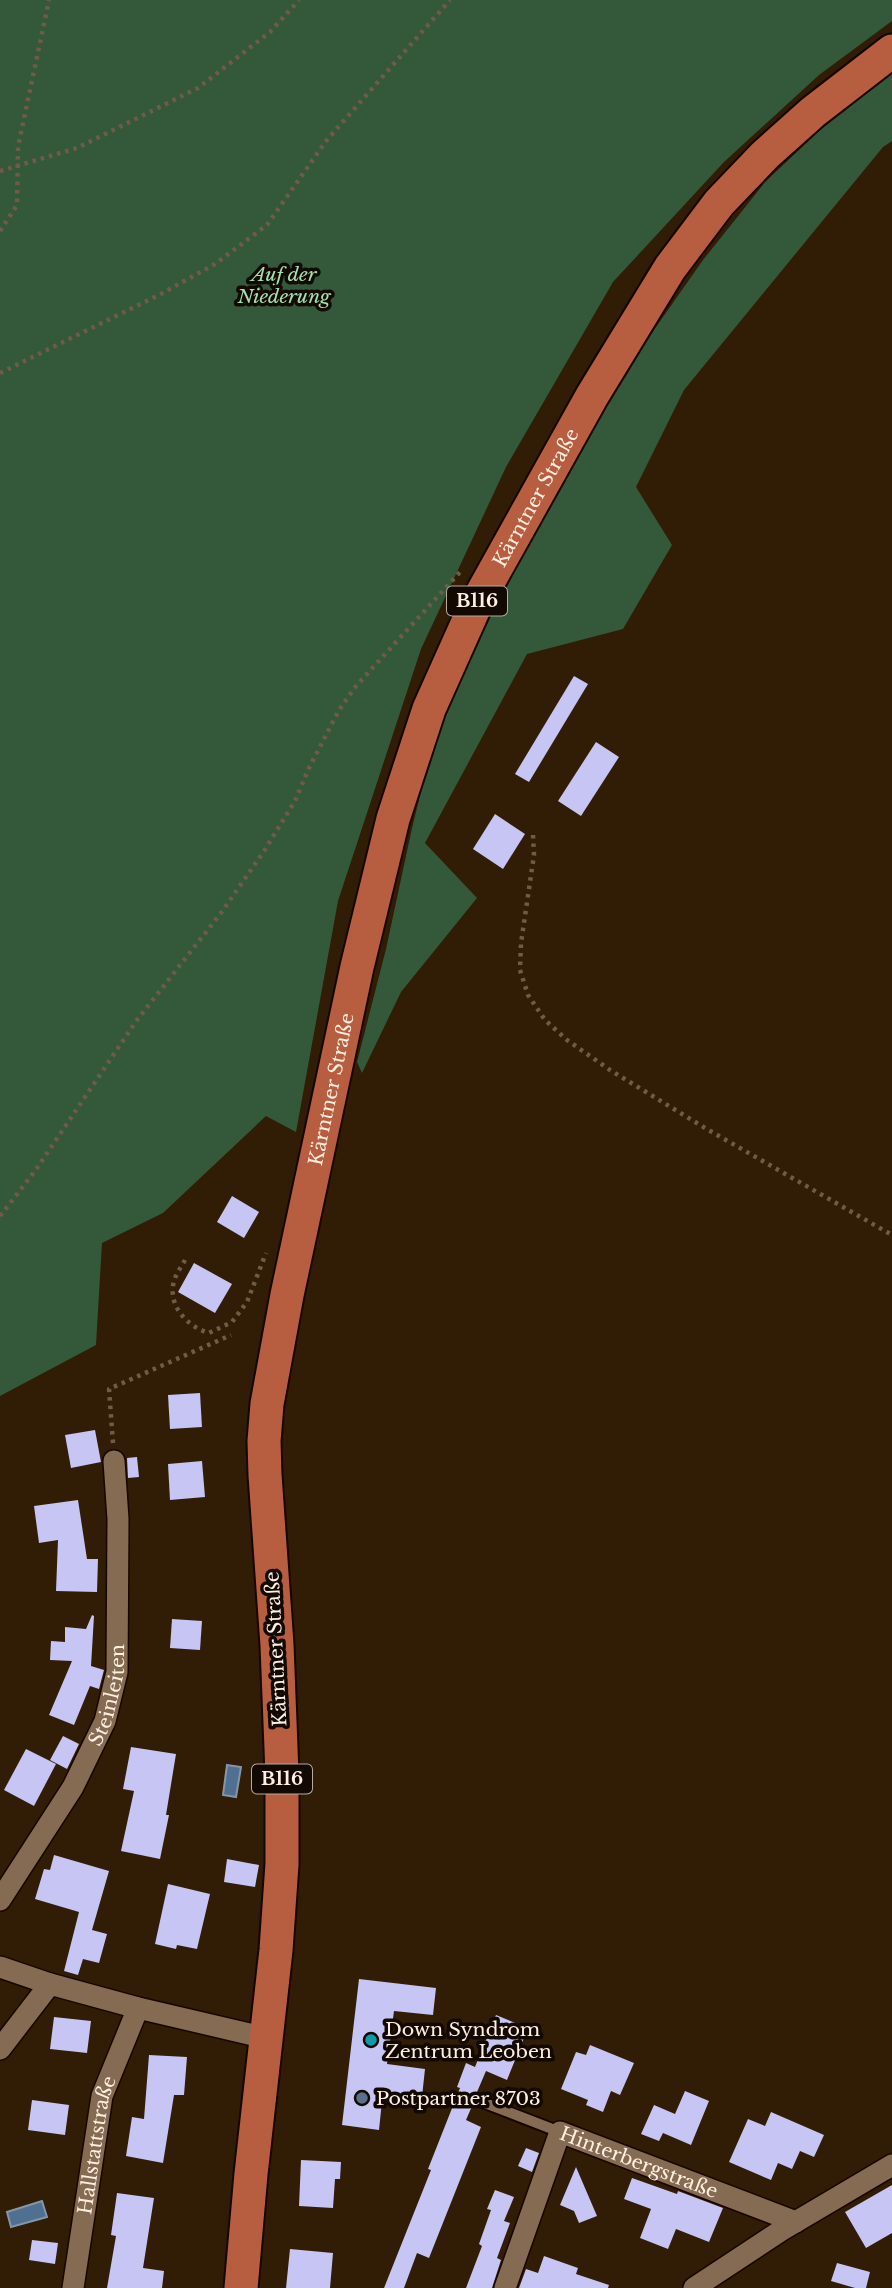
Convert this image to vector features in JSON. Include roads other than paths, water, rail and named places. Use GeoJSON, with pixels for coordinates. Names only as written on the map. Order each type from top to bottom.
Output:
{"type":"FeatureCollection","features":[{"type":"Feature","properties":{"kind":"main road","name":"Kärntner Straße"},"geometry":{"type":"LineString","coordinates":[[241,2288],[282,1864],[277,1645],[265,1475],[267,1404],[287,1295],[357,967],[393,819],[429,709],[476,604],[592,396],[670,268],[719,203],[765,155],[813,112],[892,51]]}},
{"type":"Feature","properties":{"kind":"street","name":"Steinleiten"},"geometry":{"type":"LineString","coordinates":[[0,1900],[73,1787],[105,1721],[117,1672],[118,1520],[114,1461]]}},
{"type":"Feature","properties":{"kind":"street"},"geometry":{"type":"LineString","coordinates":[[0,1967],[138,2008],[266,2038]]}},
{"type":"Feature","properties":{"kind":"street"},"geometry":{"type":"LineString","coordinates":[[0,2049],[50,1984]]}},
{"type":"Feature","properties":{"kind":"street","name":"Hallstattstraße"},"geometry":{"type":"LineString","coordinates":[[74,2288],[102,2096],[138,2008]]}},
{"type":"Feature","properties":{"kind":"street","name":"Hinterbergstraße"},"geometry":{"type":"LineString","coordinates":[[505,2288],[560,2132],[796,2222]]}},
{"type":"Feature","properties":{"kind":"street"},"geometry":{"type":"LineString","coordinates":[[694,2288],[796,2222],[892,2165]]}},
{"type":"Feature","properties":{"kind":"lane"},"geometry":{"type":"LineString","coordinates":[[477,2100],[560,2132]]}},
{"type":"Feature","properties":{"kind":"water"},"geometry":{"type":"Polygon","coordinates":[[[227,1765],[241,1767],[236,1797],[223,1795],[227,1765]]]}},
{"type":"Feature","properties":{"kind":"water"},"geometry":{"type":"Polygon","coordinates":[[[42,2201],[47,2217],[11,2227],[7,2212],[42,2201]]]}},
{"type":"Feature","properties":{"kind":"place","name":"Down Syndrom Zentrum Leoben"},"geometry":{"type":"Point","coordinates":[371,2040]}},
{"type":"Feature","properties":{"kind":"place","name":"Postpartner 8703"},"geometry":{"type":"Point","coordinates":[362,2098]}},
{"type":"Feature","properties":{"kind":"park label","name":"Auf der Niederung"},"geometry":{"type":"Point","coordinates":[284,285]}}]}
